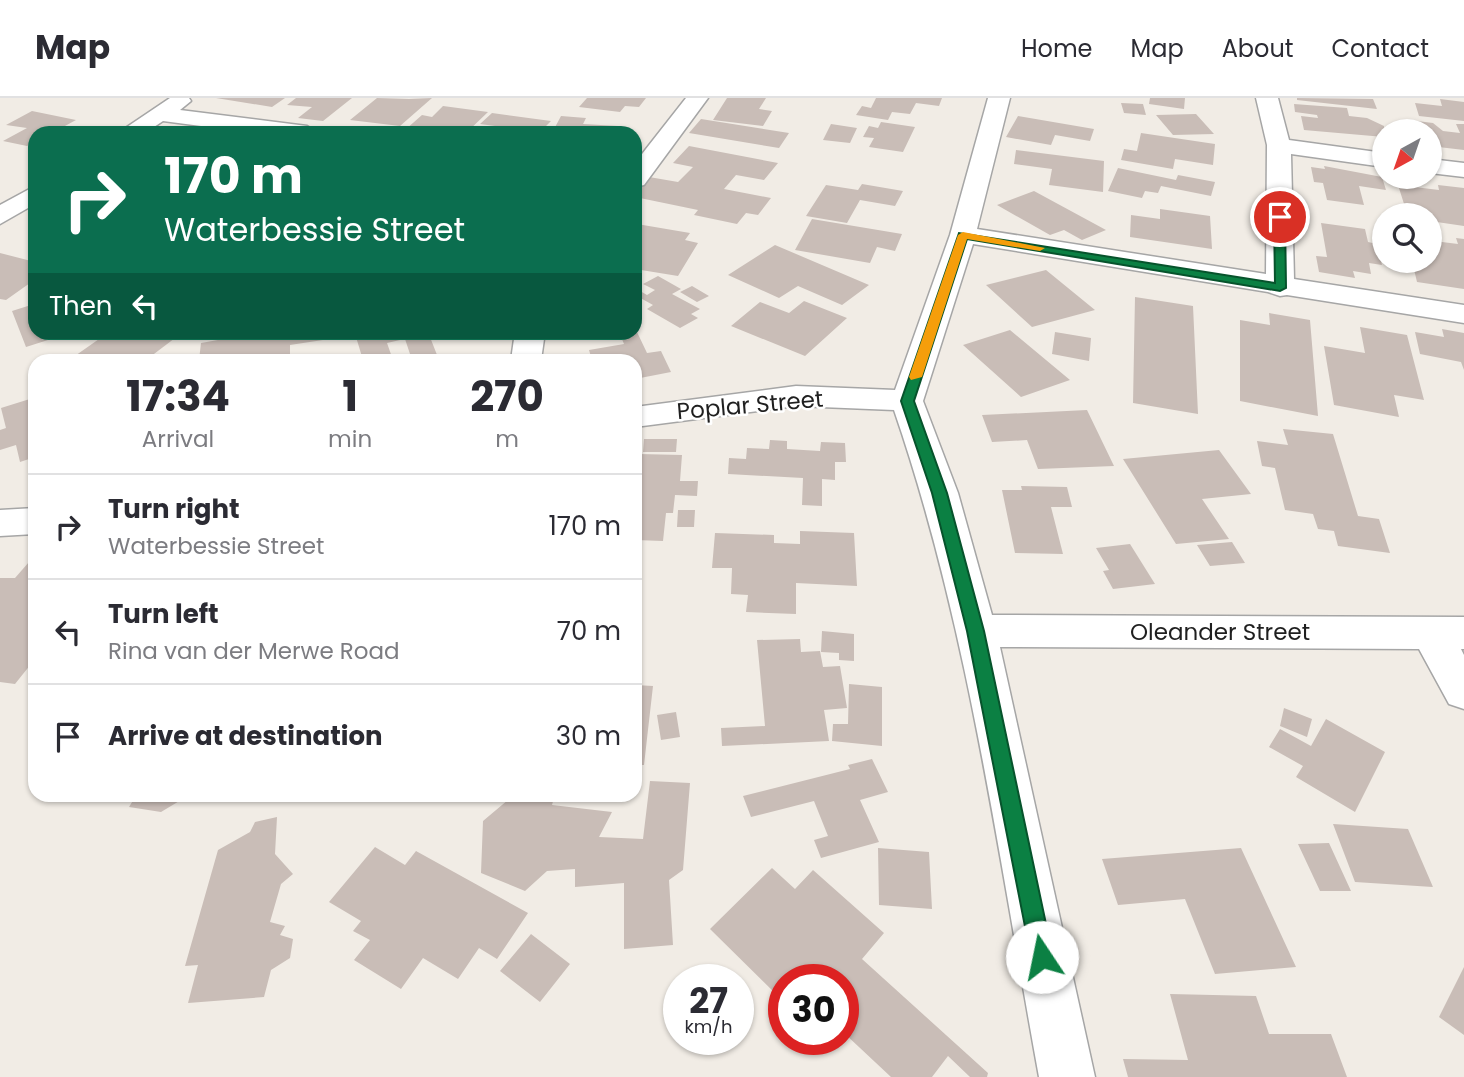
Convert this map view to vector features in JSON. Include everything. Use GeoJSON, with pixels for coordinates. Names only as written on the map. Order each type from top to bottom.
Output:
{"type":"FeatureCollection","features":[{"type":"Feature","properties":{"kind":"street"},"geometry":{"type":"LineString","coordinates":[[140,126],[184,98]]}},
{"type":"Feature","properties":{"kind":"street"},"geometry":{"type":"LineString","coordinates":[[642,171],[697,98]]}},
{"type":"Feature","properties":{"kind":"street"},"geometry":{"type":"LineString","coordinates":[[999,98],[963,235],[907,401],[940,493],[976,631],[1068,1077]]}},
{"type":"Feature","properties":{"kind":"street"},"geometry":{"type":"LineString","coordinates":[[1267,98],[1279,145],[1280,288]]}},
{"type":"Feature","properties":{"kind":"street"},"geometry":{"type":"LineString","coordinates":[[158,114],[252,126]]}},
{"type":"Feature","properties":{"kind":"street"},"geometry":{"type":"LineString","coordinates":[[1279,145],[1372,158]]}},
{"type":"Feature","properties":{"kind":"street"},"geometry":{"type":"LineString","coordinates":[[1442,167],[1464,170]]}},
{"type":"Feature","properties":{"kind":"street"},"geometry":{"type":"LineString","coordinates":[[0,216],[28,198]]}},
{"type":"Feature","properties":{"kind":"street"},"geometry":{"type":"LineString","coordinates":[[963,235],[1280,288],[1464,314]]}},
{"type":"Feature","properties":{"kind":"street","name":"Poplar Street"},"geometry":{"type":"LineString","coordinates":[[642,416],[796,396],[907,401]]}},
{"type":"Feature","properties":{"kind":"street"},"geometry":{"type":"LineString","coordinates":[[0,523],[28,521]]}},
{"type":"Feature","properties":{"kind":"street","name":"Oleander Street"},"geometry":{"type":"LineString","coordinates":[[976,631],[1448,633]]}},
{"type":"Feature","properties":{"kind":"street"},"geometry":{"type":"LineString","coordinates":[[1448,633],[1464,692]]}},
{"type":"Feature","properties":{"kind":"building"},"geometry":{"type":"Polygon","coordinates":[[[216,98],[285,98],[272,107],[216,98]]]}},
{"type":"Feature","properties":{"kind":"building"},"geometry":{"type":"Polygon","coordinates":[[[296,98],[352,98],[323,121],[298,118],[312,107],[287,105],[296,98]]]}},
{"type":"Feature","properties":{"kind":"building"},"geometry":{"type":"Polygon","coordinates":[[[377,98],[432,98],[400,126],[350,120],[377,98]]]}},
{"type":"Feature","properties":{"kind":"building"},"geometry":{"type":"Polygon","coordinates":[[[587,98],[646,98],[639,107],[625,106],[620,112],[579,107],[587,98]]]}},
{"type":"Feature","properties":{"kind":"building"},"geometry":{"type":"Polygon","coordinates":[[[727,98],[766,98],[759,109],[772,111],[763,126],[713,120],[727,98]]]}},
{"type":"Feature","properties":{"kind":"building"},"geometry":{"type":"Polygon","coordinates":[[[876,98],[942,98],[939,106],[916,103],[910,114],[892,112],[888,120],[856,115],[862,106],[871,108],[876,98]]]}},
{"type":"Feature","properties":{"kind":"building"},"geometry":{"type":"Polygon","coordinates":[[[1150,98],[1185,98],[1184,109],[1149,104],[1150,98]]]}},
{"type":"Feature","properties":{"kind":"building"},"geometry":{"type":"Polygon","coordinates":[[[1373,99],[1377,109],[1297,100],[1373,99]]]}},
{"type":"Feature","properties":{"kind":"building"},"geometry":{"type":"Polygon","coordinates":[[[1440,99],[1464,102],[1464,121],[1419,116],[1415,103],[1442,106],[1440,99]]]}},
{"type":"Feature","properties":{"kind":"building"},"geometry":{"type":"Polygon","coordinates":[[[1121,103],[1143,104],[1146,115],[1124,113],[1121,103]]]}},
{"type":"Feature","properties":{"kind":"building"},"geometry":{"type":"Polygon","coordinates":[[[1294,104],[1347,108],[1349,116],[1372,120],[1372,136],[1304,130],[1301,116],[1318,118],[1317,115],[1295,112],[1294,104]]]}},
{"type":"Feature","properties":{"kind":"building"},"geometry":{"type":"Polygon","coordinates":[[[443,106],[488,112],[473,126],[410,126],[422,115],[432,117],[443,106]]]}},
{"type":"Feature","properties":{"kind":"building"},"geometry":{"type":"Polygon","coordinates":[[[32,111],[76,120],[65,126],[28,126],[27,146],[3,141],[27,128],[6,125],[32,111]]]}},
{"type":"Feature","properties":{"kind":"building"},"geometry":{"type":"Polygon","coordinates":[[[492,113],[551,121],[546,126],[480,124],[492,113]]]}},
{"type":"Feature","properties":{"kind":"building"},"geometry":{"type":"Polygon","coordinates":[[[1196,114],[1214,134],[1173,135],[1156,115],[1196,114]]]}},
{"type":"Feature","properties":{"kind":"building"},"geometry":{"type":"Polygon","coordinates":[[[561,116],[586,118],[583,124],[618,126],[556,126],[561,116]]]}},
{"type":"Feature","properties":{"kind":"building"},"geometry":{"type":"Polygon","coordinates":[[[1018,116],[1094,129],[1090,141],[1055,135],[1051,145],[1006,137],[1018,116]]]}},
{"type":"Feature","properties":{"kind":"building"},"geometry":{"type":"Polygon","coordinates":[[[701,119],[789,133],[779,148],[689,133],[701,119]]]}},
{"type":"Feature","properties":{"kind":"building"},"geometry":{"type":"Polygon","coordinates":[[[881,122],[915,127],[903,152],[869,147],[874,138],[863,137],[869,126],[878,128],[881,122]]]}},
{"type":"Feature","properties":{"kind":"building"},"geometry":{"type":"Polygon","coordinates":[[[831,124],[857,128],[850,143],[823,140],[831,124]]]}},
{"type":"Feature","properties":{"kind":"building"},"geometry":{"type":"Polygon","coordinates":[[[1456,124],[1464,124],[1464,150],[1442,147],[1442,130],[1460,133],[1456,124]]]}},
{"type":"Feature","properties":{"kind":"building"},"geometry":{"type":"Polygon","coordinates":[[[1141,133],[1215,144],[1213,165],[1175,159],[1173,169],[1121,160],[1124,149],[1137,151],[1141,133]]]}},
{"type":"Feature","properties":{"kind":"building"},"geometry":{"type":"Polygon","coordinates":[[[689,146],[778,163],[764,180],[736,175],[724,189],[771,198],[758,215],[746,213],[737,224],[694,215],[698,210],[642,198],[642,184],[649,177],[678,182],[693,167],[673,163],[689,146]]]}},
{"type":"Feature","properties":{"kind":"building"},"geometry":{"type":"Polygon","coordinates":[[[1016,150],[1104,161],[1103,192],[1049,185],[1052,169],[1014,164],[1016,150]]]}},
{"type":"Feature","properties":{"kind":"building"},"geometry":{"type":"Polygon","coordinates":[[[1324,166],[1372,175],[1372,188],[1359,186],[1364,205],[1327,200],[1323,183],[1314,182],[1311,167],[1325,169],[1324,166]]]}},
{"type":"Feature","properties":{"kind":"building"},"geometry":{"type":"Polygon","coordinates":[[[1118,168],[1176,180],[1178,175],[1215,182],[1211,196],[1161,186],[1158,193],[1145,191],[1142,198],[1108,191],[1118,168]]]}},
{"type":"Feature","properties":{"kind":"building"},"geometry":{"type":"Polygon","coordinates":[[[862,184],[903,191],[895,206],[860,200],[847,223],[806,216],[826,185],[858,190],[862,184]]]}},
{"type":"Feature","properties":{"kind":"building"},"geometry":{"type":"Polygon","coordinates":[[[1442,185],[1464,188],[1464,226],[1442,223],[1442,203],[1404,203],[1399,189],[1439,190],[1442,185]]]}},
{"type":"Feature","properties":{"kind":"building"},"geometry":{"type":"Polygon","coordinates":[[[1034,191],[1106,230],[1082,240],[1064,230],[1050,235],[997,205],[1034,191]]]}},
{"type":"Feature","properties":{"kind":"building"},"geometry":{"type":"Polygon","coordinates":[[[1160,209],[1210,216],[1212,249],[1130,237],[1131,215],[1160,219],[1160,209]]]}},
{"type":"Feature","properties":{"kind":"building"},"geometry":{"type":"Polygon","coordinates":[[[812,219],[902,234],[895,251],[877,247],[870,263],[795,250],[812,219]]]}},
{"type":"Feature","properties":{"kind":"building"},"geometry":{"type":"Polygon","coordinates":[[[1321,223],[1365,229],[1368,242],[1372,243],[1372,263],[1369,263],[1371,274],[1353,271],[1355,278],[1319,272],[1316,256],[1327,257],[1321,223]]]}},
{"type":"Feature","properties":{"kind":"building"},"geometry":{"type":"Polygon","coordinates":[[[642,225],[690,233],[685,240],[698,243],[678,276],[642,270],[642,225]]]}},
{"type":"Feature","properties":{"kind":"building"},"geometry":{"type":"Polygon","coordinates":[[[1456,238],[1464,239],[1464,289],[1417,282],[1415,273],[1442,273],[1442,242],[1458,244],[1456,238]]]}},
{"type":"Feature","properties":{"kind":"building"},"geometry":{"type":"Polygon","coordinates":[[[775,245],[869,285],[842,305],[798,286],[779,298],[728,275],[775,245]]]}},
{"type":"Feature","properties":{"kind":"building"},"geometry":{"type":"Polygon","coordinates":[[[0,253],[28,260],[28,284],[6,300],[0,299],[0,253]]]}},
{"type":"Feature","properties":{"kind":"building"},"geometry":{"type":"Polygon","coordinates":[[[1046,270],[1095,310],[1032,327],[986,285],[1046,270]]]}},
{"type":"Feature","properties":{"kind":"building"},"geometry":{"type":"Polygon","coordinates":[[[658,276],[681,289],[672,294],[700,309],[691,314],[698,318],[680,328],[647,309],[653,305],[642,299],[642,292],[647,295],[655,290],[643,284],[658,276]]]}},
{"type":"Feature","properties":{"kind":"building"},"geometry":{"type":"Polygon","coordinates":[[[692,286],[709,296],[697,302],[680,292],[692,286]]]}},
{"type":"Feature","properties":{"kind":"building"},"geometry":{"type":"Polygon","coordinates":[[[1135,297],[1193,306],[1198,414],[1133,403],[1135,297]]]}},
{"type":"Feature","properties":{"kind":"building"},"geometry":{"type":"Polygon","coordinates":[[[804,301],[847,318],[805,356],[731,326],[760,302],[789,313],[804,301]]]}},
{"type":"Feature","properties":{"kind":"building"},"geometry":{"type":"Polygon","coordinates":[[[28,306],[28,340],[48,340],[26,347],[12,311],[28,306]]]}},
{"type":"Feature","properties":{"kind":"building"},"geometry":{"type":"Polygon","coordinates":[[[1269,313],[1310,320],[1318,416],[1240,401],[1240,320],[1270,325],[1269,313]]]}},
{"type":"Feature","properties":{"kind":"building"},"geometry":{"type":"Polygon","coordinates":[[[1360,327],[1407,335],[1424,400],[1394,395],[1399,417],[1334,405],[1324,346],[1365,353],[1360,327]]]}},
{"type":"Feature","properties":{"kind":"building"},"geometry":{"type":"Polygon","coordinates":[[[1442,329],[1464,333],[1464,370],[1461,362],[1420,354],[1415,332],[1444,337],[1442,329]]]}},
{"type":"Feature","properties":{"kind":"building"},"geometry":{"type":"Polygon","coordinates":[[[1010,330],[1070,380],[1021,397],[963,345],[1010,330]]]}},
{"type":"Feature","properties":{"kind":"building"},"geometry":{"type":"Polygon","coordinates":[[[1055,332],[1091,338],[1089,361],[1052,354],[1055,332]]]}},
{"type":"Feature","properties":{"kind":"building"},"geometry":{"type":"Polygon","coordinates":[[[98,340],[172,340],[154,354],[78,354],[98,340]]]}},
{"type":"Feature","properties":{"kind":"building"},"geometry":{"type":"Polygon","coordinates":[[[218,340],[323,340],[290,345],[290,354],[200,354],[201,343],[218,340]]]}},
{"type":"Feature","properties":{"kind":"building"},"geometry":{"type":"Polygon","coordinates":[[[357,340],[400,340],[387,343],[391,354],[361,354],[357,340]]]}},
{"type":"Feature","properties":{"kind":"building"},"geometry":{"type":"Polygon","coordinates":[[[405,340],[431,340],[437,354],[410,354],[405,340]]]}},
{"type":"Feature","properties":{"kind":"building"},"geometry":{"type":"Polygon","coordinates":[[[622,340],[641,340],[647,353],[661,351],[671,372],[642,378],[642,354],[590,354],[589,350],[624,344],[622,340]]]}},
{"type":"Feature","properties":{"kind":"building"},"geometry":{"type":"Polygon","coordinates":[[[28,400],[28,459],[20,462],[16,445],[0,450],[0,430],[6,428],[1,408],[28,400]]]}},
{"type":"Feature","properties":{"kind":"building"},"geometry":{"type":"Polygon","coordinates":[[[1087,410],[1114,466],[1038,469],[1027,440],[992,442],[982,415],[1087,410]]]}},
{"type":"Feature","properties":{"kind":"building"},"geometry":{"type":"Polygon","coordinates":[[[1283,429],[1333,434],[1358,516],[1379,519],[1390,553],[1338,546],[1334,531],[1318,529],[1313,514],[1285,510],[1275,468],[1262,466],[1257,441],[1288,445],[1283,429]]]}},
{"type":"Feature","properties":{"kind":"building"},"geometry":{"type":"Polygon","coordinates":[[[644,439],[677,439],[676,452],[643,452],[644,439]]]}},
{"type":"Feature","properties":{"kind":"building"},"geometry":{"type":"Polygon","coordinates":[[[770,440],[787,441],[787,449],[820,451],[821,442],[845,443],[846,462],[835,462],[835,480],[822,479],[822,506],[802,505],[803,478],[728,474],[729,458],[746,459],[747,448],[769,449],[770,440]]]}},
{"type":"Feature","properties":{"kind":"building"},"geometry":{"type":"Polygon","coordinates":[[[1219,450],[1251,494],[1202,499],[1229,539],[1176,544],[1123,459],[1219,450]]]}},
{"type":"Feature","properties":{"kind":"building"},"geometry":{"type":"Polygon","coordinates":[[[642,454],[682,455],[680,481],[698,481],[697,496],[675,495],[673,513],[666,513],[663,541],[642,540],[642,454]]]}},
{"type":"Feature","properties":{"kind":"building"},"geometry":{"type":"Polygon","coordinates":[[[1021,486],[1067,487],[1072,507],[1051,507],[1063,554],[1015,553],[1002,490],[1022,490],[1021,486]]]}},
{"type":"Feature","properties":{"kind":"building"},"geometry":{"type":"Polygon","coordinates":[[[678,510],[695,510],[694,527],[677,527],[678,510]]]}},
{"type":"Feature","properties":{"kind":"building"},"geometry":{"type":"Polygon","coordinates":[[[800,531],[854,533],[857,586],[796,583],[796,614],[746,612],[748,595],[731,594],[732,568],[712,568],[715,533],[774,535],[774,543],[800,544],[800,531]]]}},
{"type":"Feature","properties":{"kind":"building"},"geometry":{"type":"Polygon","coordinates":[[[1232,542],[1245,563],[1210,566],[1197,545],[1232,542]]]}},
{"type":"Feature","properties":{"kind":"building"},"geometry":{"type":"Polygon","coordinates":[[[1130,544],[1155,584],[1113,589],[1103,571],[1109,570],[1096,548],[1130,544]]]}},
{"type":"Feature","properties":{"kind":"building"},"geometry":{"type":"Polygon","coordinates":[[[28,563],[28,668],[15,684],[0,682],[0,578],[15,578],[28,563]]]}},
{"type":"Feature","properties":{"kind":"building"},"geometry":{"type":"Polygon","coordinates":[[[822,631],[854,634],[854,661],[839,660],[839,653],[821,652],[822,631]]]}},
{"type":"Feature","properties":{"kind":"building"},"geometry":{"type":"Polygon","coordinates":[[[800,639],[801,652],[820,651],[823,667],[840,666],[847,708],[824,710],[829,741],[722,746],[721,728],[765,726],[757,640],[800,639]]]}},
{"type":"Feature","properties":{"kind":"building"},"geometry":{"type":"Polygon","coordinates":[[[849,684],[882,687],[882,746],[832,741],[833,724],[848,724],[849,684]]]}},
{"type":"Feature","properties":{"kind":"building"},"geometry":{"type":"Polygon","coordinates":[[[642,685],[653,686],[642,765],[642,685]]]}},
{"type":"Feature","properties":{"kind":"building"},"geometry":{"type":"Polygon","coordinates":[[[1284,708],[1312,719],[1307,737],[1280,726],[1284,708]]]}},
{"type":"Feature","properties":{"kind":"building"},"geometry":{"type":"Polygon","coordinates":[[[676,712],[680,737],[661,740],[657,715],[676,712]]]}},
{"type":"Feature","properties":{"kind":"building"},"geometry":{"type":"Polygon","coordinates":[[[1326,719],[1385,752],[1355,812],[1296,777],[1303,766],[1269,747],[1280,729],[1311,746],[1326,719]]]}},
{"type":"Feature","properties":{"kind":"building"},"geometry":{"type":"Polygon","coordinates":[[[872,759],[888,792],[860,800],[879,842],[821,858],[814,840],[828,836],[814,801],[751,817],[743,796],[850,769],[848,765],[872,759]]]}},
{"type":"Feature","properties":{"kind":"building"},"geometry":{"type":"Polygon","coordinates":[[[650,781],[690,783],[683,870],[669,880],[673,945],[624,949],[624,883],[575,887],[575,869],[547,871],[525,891],[481,873],[483,821],[506,802],[553,802],[552,805],[612,812],[599,837],[643,839],[650,781]]]}},
{"type":"Feature","properties":{"kind":"building"},"geometry":{"type":"Polygon","coordinates":[[[132,802],[178,802],[161,812],[129,807],[132,802]]]}},
{"type":"Feature","properties":{"kind":"building"},"geometry":{"type":"Polygon","coordinates":[[[277,817],[275,854],[293,874],[281,884],[270,922],[285,926],[280,935],[293,939],[290,958],[271,970],[264,997],[188,1003],[198,965],[185,966],[218,850],[250,832],[255,822],[277,817]]]}},
{"type":"Feature","properties":{"kind":"building"},"geometry":{"type":"Polygon","coordinates":[[[1333,824],[1408,829],[1433,887],[1355,882],[1333,824]]]}},
{"type":"Feature","properties":{"kind":"building"},"geometry":{"type":"Polygon","coordinates":[[[1329,843],[1351,891],[1320,891],[1298,844],[1329,843]]]}},
{"type":"Feature","properties":{"kind":"building"},"geometry":{"type":"Polygon","coordinates":[[[375,847],[405,865],[416,851],[528,913],[497,959],[479,948],[458,979],[423,958],[401,989],[354,960],[370,940],[353,931],[361,921],[329,902],[375,847]]]}},
{"type":"Feature","properties":{"kind":"building"},"geometry":{"type":"Polygon","coordinates":[[[878,848],[929,852],[932,909],[879,905],[878,848]]]}},
{"type":"Feature","properties":{"kind":"building"},"geometry":{"type":"Polygon","coordinates":[[[1241,848],[1296,967],[1215,974],[1185,899],[1118,905],[1102,859],[1241,848]]]}},
{"type":"Feature","properties":{"kind":"building"},"geometry":{"type":"Polygon","coordinates":[[[772,868],[795,889],[813,870],[884,933],[862,959],[988,1073],[987,1077],[970,1077],[948,1056],[932,1077],[891,1077],[859,1047],[859,964],[768,964],[768,986],[754,972],[754,964],[745,964],[710,929],[772,868]]]}},
{"type":"Feature","properties":{"kind":"building"},"geometry":{"type":"Polygon","coordinates":[[[531,934],[570,964],[540,1002],[500,971],[531,934]]]}},
{"type":"Feature","properties":{"kind":"building"},"geometry":{"type":"Polygon","coordinates":[[[1464,967],[1464,1035],[1439,1017],[1464,967]]]}},
{"type":"Feature","properties":{"kind":"building"},"geometry":{"type":"Polygon","coordinates":[[[1170,994],[1256,996],[1269,1034],[1331,1034],[1347,1077],[1128,1077],[1123,1059],[1188,1060],[1170,994]]]}},
{"type":"Feature","properties":{"kind":"slow traffic"},"geometry":{"type":"LineString","coordinates":[[915,377],[963,235],[1040,248]]}},
{"type":"Feature","properties":{"kind":"route"},"geometry":{"type":"LineString","coordinates":[[1042,957],[976,631],[940,493],[907,401],[963,235],[1280,288],[1280,217]]}}]}
